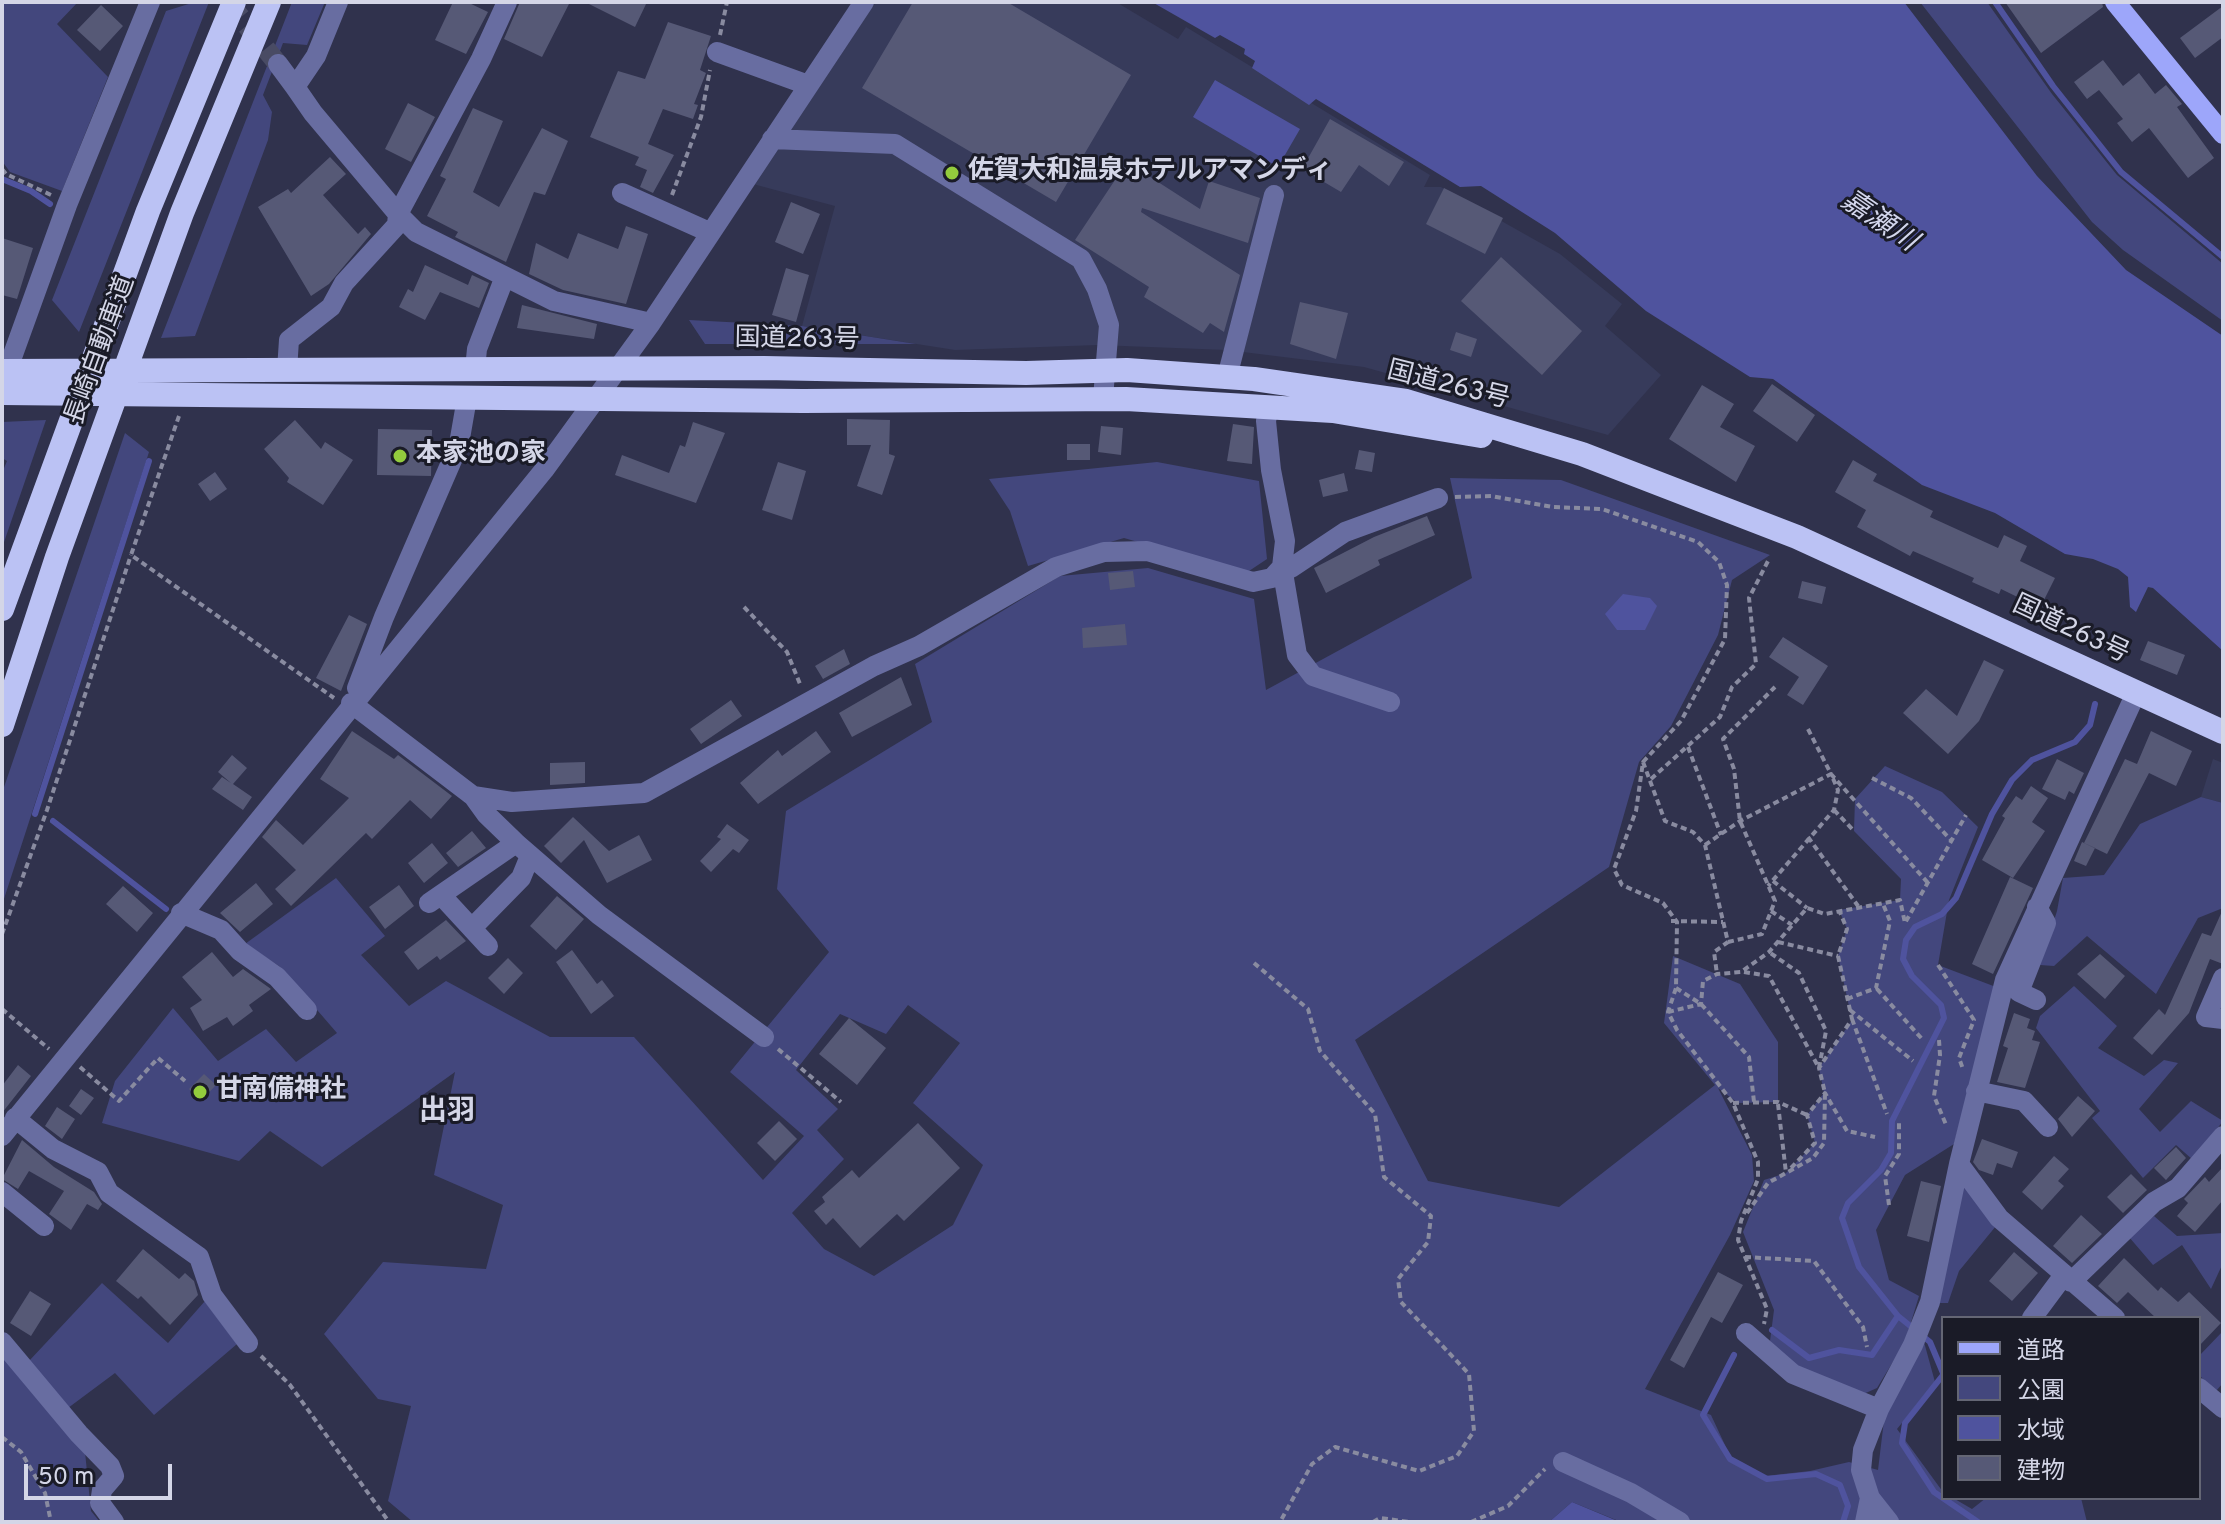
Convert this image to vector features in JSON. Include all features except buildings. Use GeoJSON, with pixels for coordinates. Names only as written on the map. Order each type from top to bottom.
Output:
{"type":"FeatureCollection","features":[{"type":"Feature","properties":{"kind":"highway","name":"長崎自動車道"},"geometry":{"type":"LineString","coordinates":[[2,609],[107,320],[234,2]]}},
{"type":"Feature","properties":{"kind":"highway","name":"長崎自動車道"},"geometry":{"type":"LineString","coordinates":[[2,725],[99,439],[182,213],[269,2]]}},
{"type":"Feature","properties":{"kind":"highway","name":"国道263号"},"geometry":{"type":"LineString","coordinates":[[4,378],[287,370],[1106,370],[1227,377],[1406,401],[1582,454],[1797,537],[2223,732]]}},
{"type":"Feature","properties":{"kind":"highway","name":"国道263号"},"geometry":{"type":"LineString","coordinates":[[4,378],[187,393],[593,399],[1103,398],[1333,411],[1582,454]]}},
{"type":"Feature","properties":{"kind":"main road"},"geometry":{"type":"LineString","coordinates":[[2115,2],[2223,134]]}},
{"type":"Feature","properties":{"kind":"street"},"geometry":{"type":"LineString","coordinates":[[4,378],[11,333],[150,2]]}},
{"type":"Feature","properties":{"kind":"street"},"geometry":{"type":"LineString","coordinates":[[295,87],[316,56],[338,2]]}},
{"type":"Feature","properties":{"kind":"street"},"geometry":{"type":"LineString","coordinates":[[287,370],[289,340],[331,307],[344,283],[397,225],[398,214],[481,59],[507,2]]}},
{"type":"Feature","properties":{"kind":"street"},"geometry":{"type":"LineString","coordinates":[[2,1136],[61,1059],[544,470],[651,323],[864,2]]}},
{"type":"Feature","properties":{"kind":"street"},"geometry":{"type":"LineString","coordinates":[[717,52],[808,85]]}},
{"type":"Feature","properties":{"kind":"street"},"geometry":{"type":"LineString","coordinates":[[278,64],[313,113],[416,232],[504,279],[554,301],[651,323]]}},
{"type":"Feature","properties":{"kind":"street"},"geometry":{"type":"LineString","coordinates":[[772,139],[895,144],[1081,259],[1097,289],[1109,325],[1103,398]]}},
{"type":"Feature","properties":{"kind":"street"},"geometry":{"type":"LineString","coordinates":[[622,193],[709,232]]}},
{"type":"Feature","properties":{"kind":"street"},"geometry":{"type":"LineString","coordinates":[[1227,377],[1274,195]]}},
{"type":"Feature","properties":{"kind":"street"},"geometry":{"type":"LineString","coordinates":[[475,369],[477,349],[504,279]]}},
{"type":"Feature","properties":{"kind":"street"},"geometry":{"type":"LineString","coordinates":[[351,703],[384,617],[459,444],[467,398]]}},
{"type":"Feature","properties":{"kind":"street"},"geometry":{"type":"LineString","coordinates":[[1269,406],[1266,421],[1271,470],[1285,541],[1282,567],[1297,655],[1313,676],[1390,702]]}},
{"type":"Feature","properties":{"kind":"street"},"geometry":{"type":"LineString","coordinates":[[1282,567],[1291,568],[1345,532],[1438,498]]}},
{"type":"Feature","properties":{"kind":"street"},"geometry":{"type":"LineString","coordinates":[[473,796],[512,802],[644,793],[874,666],[919,646],[1056,567],[1104,552],[1147,551],[1253,582],[1272,578],[1282,567]]}},
{"type":"Feature","properties":{"kind":"street"},"geometry":{"type":"LineString","coordinates":[[1889,1522],[1870,1498],[1861,1470],[1863,1450],[1879,1409],[1922,1325],[1934,1288],[1959,1164],[2005,980],[2136,693]]}},
{"type":"Feature","properties":{"kind":"street"},"geometry":{"type":"LineString","coordinates":[[351,703],[473,796],[486,814],[523,849],[599,915],[764,1037]]}},
{"type":"Feature","properties":{"kind":"street"},"geometry":{"type":"LineString","coordinates":[[488,946],[472,928],[435,899],[523,849]]}},
{"type":"Feature","properties":{"kind":"street"},"geometry":{"type":"LineString","coordinates":[[472,928],[521,878],[523,849]]}},
{"type":"Feature","properties":{"kind":"street"},"geometry":{"type":"LineString","coordinates":[[2036,1000],[2019,992],[2046,923],[2037,907]]}},
{"type":"Feature","properties":{"kind":"street"},"geometry":{"type":"LineString","coordinates":[[181,913],[221,930],[240,951],[277,977],[307,1010]]}},
{"type":"Feature","properties":{"kind":"street"},"geometry":{"type":"LineString","coordinates":[[2223,978],[2206,1017],[2223,1019]]}},
{"type":"Feature","properties":{"kind":"street"},"geometry":{"type":"LineString","coordinates":[[1976,1091],[2024,1101],[2048,1127]]}},
{"type":"Feature","properties":{"kind":"street"},"geometry":{"type":"LineString","coordinates":[[15,1118],[53,1149],[98,1172],[109,1193],[199,1257],[212,1295],[248,1343]]}},
{"type":"Feature","properties":{"kind":"street"},"geometry":{"type":"LineString","coordinates":[[2034,1316],[2068,1279],[2154,1202],[2178,1188],[2223,1136]]}},
{"type":"Feature","properties":{"kind":"street"},"geometry":{"type":"LineString","coordinates":[[1959,1164],[1999,1218],[2113,1316]]}},
{"type":"Feature","properties":{"kind":"street"},"geometry":{"type":"LineString","coordinates":[[2,1192],[44,1226]]}},
{"type":"Feature","properties":{"kind":"street"},"geometry":{"type":"LineString","coordinates":[[1753,1338],[1793,1374],[1879,1409]]}},
{"type":"Feature","properties":{"kind":"street"},"geometry":{"type":"LineString","coordinates":[[2,1342],[110,1466],[114,1476],[102,1490],[100,1503],[114,1522]]}},
{"type":"Feature","properties":{"kind":"street"},"geometry":{"type":"LineString","coordinates":[[2201,1390],[2223,1408]]}},
{"type":"Feature","properties":{"kind":"street"},"geometry":{"type":"LineString","coordinates":[[1563,1462],[1631,1493],[1680,1522]]}},
{"type":"Feature","properties":{"kind":"street"},"geometry":{"type":"LineString","coordinates":[[1865,1522],[1870,1498]]}},
{"type":"Feature","properties":{"kind":"path"},"geometry":{"type":"LineString","coordinates":[[665,212],[701,117],[706,81],[717,52],[727,2]]}},
{"type":"Feature","properties":{"kind":"path"},"geometry":{"type":"LineString","coordinates":[[2,169],[6,174],[44,190],[67,205]]}},
{"type":"Feature","properties":{"kind":"path"},"geometry":{"type":"LineString","coordinates":[[2,934],[47,810],[187,393]]}},
{"type":"Feature","properties":{"kind":"path"},"geometry":{"type":"LineString","coordinates":[[1438,498],[1491,496],[1553,507],[1602,509],[1698,542],[1719,562],[1727,585],[1725,639],[1681,721],[1643,762],[1636,811],[1614,869],[1622,885],[1663,903],[1674,922],[1676,988],[1668,1012],[1677,1030],[1733,1103],[1758,1162],[1758,1179],[1741,1221],[1738,1240],[1767,1309],[1753,1338]]}},
{"type":"Feature","properties":{"kind":"path"},"geometry":{"type":"LineString","coordinates":[[131,555],[329,696],[351,703]]}},
{"type":"Feature","properties":{"kind":"path"},"geometry":{"type":"LineString","coordinates":[[1651,779],[1720,717],[1732,687],[1756,664],[1749,598],[1768,561]]}},
{"type":"Feature","properties":{"kind":"path"},"geometry":{"type":"LineString","coordinates":[[744,607],[787,652],[808,705]]}},
{"type":"Feature","properties":{"kind":"path"},"geometry":{"type":"LineString","coordinates":[[1717,974],[1714,952],[1728,942],[1762,934],[1775,901],[1740,821],[1734,769],[1723,739],[1775,687]]}},
{"type":"Feature","properties":{"kind":"path"},"geometry":{"type":"LineString","coordinates":[[1768,886],[1834,810],[1838,790],[1808,729]]}},
{"type":"Feature","properties":{"kind":"path"},"geometry":{"type":"LineString","coordinates":[[1688,746],[1721,835]]}},
{"type":"Feature","properties":{"kind":"path"},"geometry":{"type":"LineString","coordinates":[[1643,762],[1665,821],[1693,832],[1705,845],[1728,942]]}},
{"type":"Feature","properties":{"kind":"path"},"geometry":{"type":"LineString","coordinates":[[1705,845],[1740,821],[1831,774]]}},
{"type":"Feature","properties":{"kind":"path"},"geometry":{"type":"LineString","coordinates":[[1831,774],[1928,883]]}},
{"type":"Feature","properties":{"kind":"path"},"geometry":{"type":"LineString","coordinates":[[1872,778],[1911,798],[1952,841]]}},
{"type":"Feature","properties":{"kind":"path"},"geometry":{"type":"LineString","coordinates":[[1834,810],[1854,831]]}},
{"type":"Feature","properties":{"kind":"path"},"geometry":{"type":"LineString","coordinates":[[1773,881],[1807,908],[1825,914],[1900,900],[1905,923],[1966,815]]}},
{"type":"Feature","properties":{"kind":"path"},"geometry":{"type":"LineString","coordinates":[[1808,837],[1858,906]]}},
{"type":"Feature","properties":{"kind":"path"},"geometry":{"type":"LineString","coordinates":[[1876,988],[1890,921],[1883,904]]}},
{"type":"Feature","properties":{"kind":"path"},"geometry":{"type":"LineString","coordinates":[[1741,972],[1769,952],[1807,908]]}},
{"type":"Feature","properties":{"kind":"path"},"geometry":{"type":"LineString","coordinates":[[1839,910],[1847,929],[1838,956],[1847,999],[1887,1114]]}},
{"type":"Feature","properties":{"kind":"path"},"geometry":{"type":"LineString","coordinates":[[1771,911],[1792,925]]}},
{"type":"Feature","properties":{"kind":"path"},"geometry":{"type":"LineString","coordinates":[[1674,922],[1723,922]]}},
{"type":"Feature","properties":{"kind":"path"},"geometry":{"type":"LineString","coordinates":[[1777,942],[1838,956]]}},
{"type":"Feature","properties":{"kind":"path"},"geometry":{"type":"LineString","coordinates":[[1769,952],[1799,973],[1826,1031],[1819,1068]]}},
{"type":"Feature","properties":{"kind":"path"},"geometry":{"type":"LineString","coordinates":[[1254,963],[1308,1009],[1320,1051],[1375,1114],[1384,1177],[1431,1216],[1428,1242],[1398,1279],[1401,1302],[1469,1374],[1474,1431],[1457,1456],[1419,1471],[1335,1447],[1312,1464],[1280,1522]]}},
{"type":"Feature","properties":{"kind":"path"},"geometry":{"type":"LineString","coordinates":[[1938,965],[1974,1020],[1959,1058],[1964,1072]]}},
{"type":"Feature","properties":{"kind":"path"},"geometry":{"type":"LineString","coordinates":[[1701,1004],[1703,981],[1717,974],[1741,972],[1769,976],[1819,1068],[1825,1093],[1824,1143],[1813,1158],[1768,1183],[1741,1221]]}},
{"type":"Feature","properties":{"kind":"path"},"geometry":{"type":"LineString","coordinates":[[1676,988],[1701,1004],[1749,1057],[1754,1102]]}},
{"type":"Feature","properties":{"kind":"path"},"geometry":{"type":"LineString","coordinates":[[1847,999],[1876,988]]}},
{"type":"Feature","properties":{"kind":"path"},"geometry":{"type":"LineString","coordinates":[[1876,988],[1923,1040]]}},
{"type":"Feature","properties":{"kind":"path"},"geometry":{"type":"LineString","coordinates":[[1668,1012],[1701,1004]]}},
{"type":"Feature","properties":{"kind":"path"},"geometry":{"type":"LineString","coordinates":[[2,1009],[61,1059],[74,1062],[119,1101],[158,1058],[185,1081]]}},
{"type":"Feature","properties":{"kind":"path"},"geometry":{"type":"LineString","coordinates":[[1850,1010],[1913,1061]]}},
{"type":"Feature","properties":{"kind":"path"},"geometry":{"type":"LineString","coordinates":[[1819,1068],[1852,1019]]}},
{"type":"Feature","properties":{"kind":"path"},"geometry":{"type":"LineString","coordinates":[[764,1037],[841,1102]]}},
{"type":"Feature","properties":{"kind":"path"},"geometry":{"type":"LineString","coordinates":[[1939,1040],[1934,1096],[1949,1132]]}},
{"type":"Feature","properties":{"kind":"path"},"geometry":{"type":"LineString","coordinates":[[1807,1115],[1825,1093]]}},
{"type":"Feature","properties":{"kind":"path"},"geometry":{"type":"LineString","coordinates":[[1825,1093],[1847,1131],[1875,1137]]}},
{"type":"Feature","properties":{"kind":"path"},"geometry":{"type":"LineString","coordinates":[[1733,1103],[1778,1102],[1807,1115],[1815,1143],[1786,1173]]}},
{"type":"Feature","properties":{"kind":"path"},"geometry":{"type":"LineString","coordinates":[[1778,1102],[1786,1173]]}},
{"type":"Feature","properties":{"kind":"path"},"geometry":{"type":"LineString","coordinates":[[1889,1205],[1885,1176],[1899,1154],[1899,1122]]}},
{"type":"Feature","properties":{"kind":"path"},"geometry":{"type":"LineString","coordinates":[[1745,1257],[1814,1261],[1863,1327],[1867,1347]]}},
{"type":"Feature","properties":{"kind":"path"},"geometry":{"type":"LineString","coordinates":[[248,1343],[290,1385],[389,1522]]}},
{"type":"Feature","properties":{"kind":"path"},"geometry":{"type":"LineString","coordinates":[[2,1437],[21,1452],[45,1493],[51,1522]]}},
{"type":"Feature","properties":{"kind":"path"},"geometry":{"type":"LineString","coordinates":[[1471,1522],[1508,1506],[1539,1472],[1563,1462]]}},
{"type":"Feature","properties":{"kind":"path"},"geometry":{"type":"LineString","coordinates":[[1373,1522],[1380,1518],[1410,1522]]}},
{"type":"Feature","properties":{"kind":"shaded area"},"geometry":{"type":"Polygon","coordinates":[[[876,2],[1116,2],[1178,39],[1186,27],[1430,175],[1424,187],[1441,187],[1560,254],[1622,304],[1605,326],[1661,375],[1608,435],[1364,367],[1227,350],[1098,345],[955,350],[802,326],[835,206],[753,184],[876,2]]]}},
{"type":"Feature","properties":{"kind":"shaded area"},"geometry":{"type":"Polygon","coordinates":[[[2213,759],[2223,763],[2223,803],[2201,797],[2213,759]]]}},
{"type":"Feature","properties":{"kind":"green space"},"geometry":{"type":"Polygon","coordinates":[[[2,2],[78,2],[57,24],[108,77],[62,191],[10,172],[2,161],[2,2]]]}},
{"type":"Feature","properties":{"kind":"green space"},"geometry":{"type":"Polygon","coordinates":[[[195,2],[209,2],[79,332],[52,300],[166,11],[195,2]]]}},
{"type":"Feature","properties":{"kind":"green space"},"geometry":{"type":"Polygon","coordinates":[[[292,2],[325,2],[307,45],[283,43],[263,95],[272,112],[268,140],[195,336],[161,338],[292,2]]]}},
{"type":"Feature","properties":{"kind":"green space"},"geometry":{"type":"Polygon","coordinates":[[[1920,2],[1987,2],[2052,94],[2117,175],[2223,264],[2223,321],[2123,250],[2092,222],[1920,2]]]}},
{"type":"Feature","properties":{"kind":"green space"},"geometry":{"type":"Polygon","coordinates":[[[689,320],[802,326],[916,344],[705,344],[689,320]]]}},
{"type":"Feature","properties":{"kind":"green space"},"geometry":{"type":"Polygon","coordinates":[[[46,420],[2,548],[2,473],[7,461],[2,458],[2,422],[46,420]]]}},
{"type":"Feature","properties":{"kind":"green space"},"geometry":{"type":"Polygon","coordinates":[[[125,433],[149,452],[2,905],[2,793],[125,433]]]}},
{"type":"Feature","properties":{"kind":"green space"},"geometry":{"type":"Polygon","coordinates":[[[1157,462],[1259,481],[1267,559],[1246,573],[1124,538],[1028,566],[1010,511],[989,479],[1157,462]]]}},
{"type":"Feature","properties":{"kind":"green space"},"geometry":{"type":"Polygon","coordinates":[[[1450,478],[1561,480],[1770,555],[1732,580],[1718,635],[1671,726],[1639,762],[1609,867],[1355,1040],[1428,1181],[1559,1207],[1715,1085],[1664,1023],[1673,956],[1740,984],[1778,1042],[1778,1102],[1738,1103],[1718,1088],[1752,1155],[1754,1181],[1730,1235],[1645,1389],[1711,1415],[1731,1458],[1765,1476],[1810,1471],[1849,1462],[1878,1470],[1885,1412],[1924,1342],[1935,1382],[1897,1429],[1941,1489],[1941,1500],[1956,1500],[1972,1509],[1983,1500],[2082,1500],[2087,1522],[1621,1522],[1572,1502],[1549,1522],[413,1522],[388,1501],[411,1406],[378,1399],[324,1334],[383,1262],[486,1269],[503,1205],[434,1175],[455,1072],[322,1167],[270,1131],[239,1161],[102,1123],[115,1081],[173,1008],[218,1061],[266,1029],[296,1062],[337,1033],[279,966],[245,944],[336,878],[385,936],[361,955],[409,1006],[446,981],[550,1037],[634,1037],[763,1180],[804,1136],[730,1072],[829,952],[777,889],[786,811],[932,722],[915,664],[1060,576],[1148,568],[1254,599],[1266,690],[1472,578],[1450,478]],[[908,1005],[886,1034],[840,1014],[796,1070],[838,1109],[817,1130],[844,1159],[792,1213],[824,1249],[874,1276],[953,1225],[983,1165],[913,1103],[960,1043],[908,1005]]]}},
{"type":"Feature","properties":{"kind":"green space"},"geometry":{"type":"Polygon","coordinates":[[[1885,766],[1942,792],[1978,827],[1949,900],[1938,965],[1996,987],[1954,1144],[1905,1175],[1876,1230],[1889,1280],[1919,1296],[1905,1342],[1877,1388],[1859,1396],[1793,1367],[1770,1341],[1774,1310],[1743,1232],[1764,1180],[1786,1173],[1815,1143],[1807,1115],[1824,1093],[1819,1068],[1852,1020],[1838,956],[1847,929],[1839,910],[1900,900],[1901,879],[1854,831],[1855,799],[1885,766]]]}},
{"type":"Feature","properties":{"kind":"green space"},"geometry":{"type":"Polygon","coordinates":[[[2201,797],[2223,803],[2223,908],[2198,918],[2156,994],[2087,936],[2054,966],[2040,965],[2057,911],[2063,878],[2104,875],[2140,824],[2201,797]]]}},
{"type":"Feature","properties":{"kind":"green space"},"geometry":{"type":"Polygon","coordinates":[[[2074,986],[2117,1026],[2098,1048],[2144,1076],[2164,1060],[2178,1063],[2139,1109],[2160,1132],[2191,1101],[2223,1121],[2193,1160],[2176,1145],[2143,1178],[2092,1118],[2100,1111],[2036,1028],[2040,1016],[2074,986]]]}},
{"type":"Feature","properties":{"kind":"green space"},"geometry":{"type":"Polygon","coordinates":[[[1964,1183],[1996,1226],[1959,1271],[1948,1303],[1935,1303],[1964,1183]]]}},
{"type":"Feature","properties":{"kind":"green space"},"geometry":{"type":"Polygon","coordinates":[[[2154,1216],[2177,1236],[2223,1233],[2223,1263],[2211,1289],[2182,1245],[2153,1265],[2129,1237],[2154,1216]]]}},
{"type":"Feature","properties":{"kind":"green space"},"geometry":{"type":"Polygon","coordinates":[[[102,1283],[168,1343],[205,1301],[237,1344],[154,1415],[115,1373],[68,1408],[29,1361],[102,1283]]]}},
{"type":"Feature","properties":{"kind":"green space"},"geometry":{"type":"Polygon","coordinates":[[[2223,1331],[2223,1383],[2216,1391],[2201,1377],[2201,1354],[2223,1331]]]}},
{"type":"Feature","properties":{"kind":"green space"},"geometry":{"type":"Polygon","coordinates":[[[2,1349],[85,1452],[91,1511],[100,1522],[2,1522],[2,1349]]]}},
{"type":"Feature","properties":{"kind":"water","name":"嘉瀬川"},"geometry":{"type":"Polygon","coordinates":[[[1152,2],[1904,2],[2037,176],[2126,270],[2223,336],[2223,651],[2153,588],[2148,587],[2136,612],[2130,607],[2128,577],[2118,569],[2093,559],[2065,554],[1995,513],[1922,485],[1773,379],[1750,377],[1646,311],[1555,233],[1481,186],[1460,187],[1316,99],[1309,105],[1252,68],[1255,61],[1244,54],[1245,49],[1220,35],[1215,38],[1152,2]]]}},
{"type":"Feature","properties":{"kind":"water"},"geometry":{"type":"Polygon","coordinates":[[[1215,80],[1300,129],[1278,167],[1193,117],[1215,80]]]}},
{"type":"Feature","properties":{"kind":"water"},"geometry":{"type":"Polygon","coordinates":[[[1623,594],[1650,598],[1657,606],[1645,630],[1617,630],[1605,614],[1623,594]]]}},
{"type":"Feature","properties":{"kind":"water"},"geometry":{"type":"Polygon","coordinates":[[[1572,1502],[1620,1522],[1549,1522],[1572,1502]]]}},
{"type":"Feature","properties":{"kind":"waterway"},"geometry":{"type":"LineString","coordinates":[[1995,2],[2053,86],[2121,172],[2223,257]]}},
{"type":"Feature","properties":{"kind":"waterway"},"geometry":{"type":"LineString","coordinates":[[2,179],[31,191],[50,204]]}},
{"type":"Feature","properties":{"kind":"waterway"},"geometry":{"type":"LineString","coordinates":[[35,814],[149,461]]}},
{"type":"Feature","properties":{"kind":"waterway"},"geometry":{"type":"LineString","coordinates":[[1941,1368],[1930,1342],[1898,1316],[1859,1267],[1842,1218],[1848,1203],[1881,1170],[1891,1153],[1892,1121],[1944,1018],[1941,1005],[1912,976],[1903,959],[1906,940],[1915,927],[1942,914],[1956,898],[1992,814],[2012,780],[2032,760],[2075,742],[2090,725],[2095,704]]}},
{"type":"Feature","properties":{"kind":"waterway"},"geometry":{"type":"LineString","coordinates":[[53,821],[166,909]]}},
{"type":"Feature","properties":{"kind":"waterway"},"geometry":{"type":"LineString","coordinates":[[1772,1330],[1809,1358],[1839,1350],[1872,1355],[1898,1316]]}},
{"type":"Feature","properties":{"kind":"waterway"},"geometry":{"type":"LineString","coordinates":[[1734,1355],[1703,1415],[1730,1459],[1767,1479],[1816,1474],[1840,1485],[1848,1506],[1843,1522]]}},
{"type":"Feature","properties":{"kind":"waterway"},"geometry":{"type":"LineString","coordinates":[[1941,1378],[1905,1423],[1902,1443],[1934,1492],[1941,1497]]}},
{"type":"Feature","properties":{"kind":"waterway"},"geometry":{"type":"LineString","coordinates":[[1946,1500],[1978,1522]]}},
{"type":"Feature","properties":{"kind":"tunnel"},"geometry":{"type":"LineString","coordinates":[[228,2],[278,64]]}},
{"type":"Feature","properties":{"kind":"place","name":"佐賀大和温泉ホテルアマンディ"},"geometry":{"type":"Point","coordinates":[952,173]}},
{"type":"Feature","properties":{"kind":"place","name":"本家池の家"},"geometry":{"type":"Point","coordinates":[400,456]}},
{"type":"Feature","properties":{"kind":"place","name":"甘南備神社"},"geometry":{"type":"Point","coordinates":[200,1092]}},
{"type":"Feature","properties":{"kind":"district","name":"出羽"},"geometry":{"type":"Point","coordinates":[447,1113]}}]}
